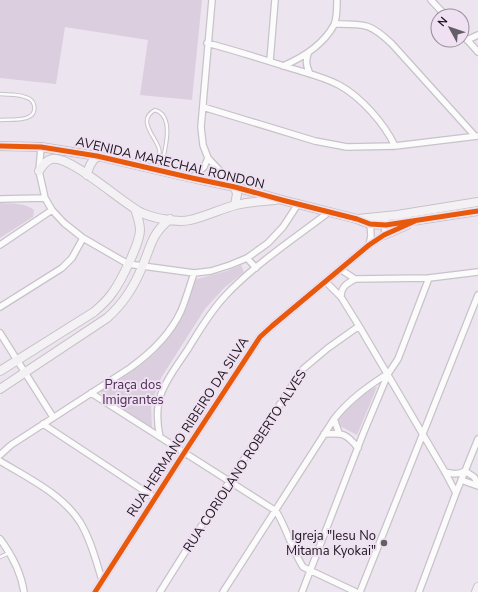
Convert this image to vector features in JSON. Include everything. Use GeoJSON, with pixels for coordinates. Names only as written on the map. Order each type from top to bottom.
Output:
{"type":"FeatureCollection","features":[{"type":"Feature","properties":{"kind":"street"},"geometry":{"type":"LineString","coordinates":[[212,0],[207,42],[201,136],[208,158],[235,187],[237,194],[235,205]]}},
{"type":"Feature","properties":{"kind":"street"},"geometry":{"type":"LineString","coordinates":[[270,61],[275,0]]}},
{"type":"Feature","properties":{"kind":"street"},"geometry":{"type":"LineString","coordinates":[[283,66],[308,54],[321,42],[335,24],[337,0]]}},
{"type":"Feature","properties":{"kind":"street"},"geometry":{"type":"LineString","coordinates":[[431,0],[438,8]]}},
{"type":"Feature","properties":{"kind":"street"},"geometry":{"type":"LineString","coordinates":[[335,24],[367,25],[377,30],[392,44],[476,136]]}},
{"type":"Feature","properties":{"kind":"street"},"geometry":{"type":"LineString","coordinates":[[207,42],[310,74],[339,85],[356,97],[385,129],[395,146]]}},
{"type":"Feature","properties":{"kind":"street"},"geometry":{"type":"LineString","coordinates":[[470,43],[478,52]]}},
{"type":"Feature","properties":{"kind":"street"},"geometry":{"type":"LineString","coordinates":[[308,54],[306,66],[310,74]]}},
{"type":"Feature","properties":{"kind":"street"},"geometry":{"type":"LineString","coordinates":[[203,107],[315,141],[347,147],[395,146],[476,136]]}},
{"type":"Feature","properties":{"kind":"street","name":"AVENIDA MARECHAL RONDON"},"geometry":{"type":"LineString","coordinates":[[0,146],[97,156],[235,187],[329,212],[386,225],[440,218],[478,211]]}},
{"type":"Feature","properties":{"kind":"street"},"geometry":{"type":"LineString","coordinates":[[43,150],[39,171],[45,198],[52,210],[64,224],[83,238],[128,264],[194,273],[211,271],[230,265],[247,258],[268,243],[283,227],[298,204]]}},
{"type":"Feature","properties":{"kind":"street"},"geometry":{"type":"LineString","coordinates":[[87,176],[90,162],[97,156]]}},
{"type":"Feature","properties":{"kind":"street"},"geometry":{"type":"LineString","coordinates":[[192,178],[204,167],[208,158]]}},
{"type":"Feature","properties":{"kind":"street"},"geometry":{"type":"LineString","coordinates":[[39,171],[48,160],[56,159],[74,166],[135,209],[154,217],[170,219],[188,220],[235,205],[253,201],[282,200]]}},
{"type":"Feature","properties":{"kind":"street"},"geometry":{"type":"LineString","coordinates":[[0,199],[45,198]]}},
{"type":"Feature","properties":{"kind":"street","name":"AVENIDA MARECHAL RONDON"},"geometry":{"type":"LineString","coordinates":[[370,221],[385,217],[478,202]]}},
{"type":"Feature","properties":{"kind":"street"},"geometry":{"type":"LineString","coordinates":[[0,372],[94,312],[114,292],[128,264],[138,239],[140,230],[135,209]]}},
{"type":"Feature","properties":{"kind":"street"},"geometry":{"type":"LineString","coordinates":[[438,209],[440,218]]}},
{"type":"Feature","properties":{"kind":"street"},"geometry":{"type":"LineString","coordinates":[[0,245],[52,210]]}},
{"type":"Feature","properties":{"kind":"street"},"geometry":{"type":"LineString","coordinates":[[160,438],[157,424],[157,409],[160,395],[165,384],[200,329],[223,298],[235,285],[329,212]]}},
{"type":"Feature","properties":{"kind":"street"},"geometry":{"type":"LineString","coordinates":[[384,236],[386,225],[385,217]]}},
{"type":"Feature","properties":{"kind":"street"},"geometry":{"type":"LineString","coordinates":[[0,389],[107,318],[124,300],[143,267],[153,238],[158,230],[170,219]]}},
{"type":"Feature","properties":{"kind":"street"},"geometry":{"type":"LineString","coordinates":[[369,245],[371,236],[370,221]]}},
{"type":"Feature","properties":{"kind":"street"},"geometry":{"type":"LineString","coordinates":[[384,236],[415,221]]}},
{"type":"Feature","properties":{"kind":"street","name":"RUA HERMANO RIBEIRO DA SILVA"},"geometry":{"type":"LineString","coordinates":[[95,592],[260,337],[369,245],[384,236]]}},
{"type":"Feature","properties":{"kind":"street"},"geometry":{"type":"LineString","coordinates":[[0,307],[62,268],[72,258],[83,238]]}},
{"type":"Feature","properties":{"kind":"street"},"geometry":{"type":"LineString","coordinates":[[247,258],[256,268]]}},
{"type":"Feature","properties":{"kind":"street"},"geometry":{"type":"LineString","coordinates":[[340,269],[355,279]]}},
{"type":"Feature","properties":{"kind":"street"},"geometry":{"type":"LineString","coordinates":[[341,297],[341,291],[344,286],[355,279],[429,278],[478,272]]}},
{"type":"Feature","properties":{"kind":"street"},"geometry":{"type":"LineString","coordinates":[[0,455],[11,445],[148,355],[162,340],[180,312],[194,273]]}},
{"type":"Feature","properties":{"kind":"street"},"geometry":{"type":"LineString","coordinates":[[302,592],[363,434],[388,374],[398,359],[429,278]]}},
{"type":"Feature","properties":{"kind":"street"},"geometry":{"type":"LineString","coordinates":[[326,282],[341,297],[359,326],[456,493]]}},
{"type":"Feature","properties":{"kind":"street"},"geometry":{"type":"LineString","coordinates":[[360,592],[478,295]]}},
{"type":"Feature","properties":{"kind":"street","name":"RUA CORIOLANO ROBERTO ALVES"},"geometry":{"type":"LineString","coordinates":[[160,592],[229,482],[304,370],[328,348],[359,326]]}},
{"type":"Feature","properties":{"kind":"street"},"geometry":{"type":"LineString","coordinates":[[0,333],[53,417]]}},
{"type":"Feature","properties":{"kind":"street"},"geometry":{"type":"LineString","coordinates":[[223,592],[276,512],[334,419],[343,408],[362,391],[388,374]]}},
{"type":"Feature","properties":{"kind":"street"},"geometry":{"type":"LineString","coordinates":[[91,393],[276,512],[282,521],[298,560],[303,567],[356,592]]}},
{"type":"Feature","properties":{"kind":"street"},"geometry":{"type":"LineString","coordinates":[[334,419],[339,433]]}},
{"type":"Feature","properties":{"kind":"street"},"geometry":{"type":"LineString","coordinates":[[43,424],[155,498]]}},
{"type":"Feature","properties":{"kind":"street"},"geometry":{"type":"LineString","coordinates":[[324,434],[339,433],[350,438],[358,448]]}},
{"type":"Feature","properties":{"kind":"street"},"geometry":{"type":"LineString","coordinates":[[350,438],[363,434]]}},
{"type":"Feature","properties":{"kind":"street"},"geometry":{"type":"LineString","coordinates":[[419,592],[478,438]]}},
{"type":"Feature","properties":{"kind":"street"},"geometry":{"type":"LineString","coordinates":[[0,461],[60,499],[75,516],[81,524],[88,539],[102,580]]}},
{"type":"Feature","properties":{"kind":"street"},"geometry":{"type":"LineString","coordinates":[[445,472],[454,474],[465,471]]}},
{"type":"Feature","properties":{"kind":"street"},"geometry":{"type":"LineString","coordinates":[[465,471],[474,477],[478,485]]}},
{"type":"Feature","properties":{"kind":"street"},"geometry":{"type":"LineString","coordinates":[[461,480],[478,485]]}},
{"type":"Feature","properties":{"kind":"street"},"geometry":{"type":"LineString","coordinates":[[0,539],[10,553],[17,567],[24,592]]}},
{"type":"Feature","properties":{"kind":"street"},"geometry":{"type":"LineString","coordinates":[[476,592],[478,587]]}},
{"type":"Feature","properties":{"kind":"lane"},"geometry":{"type":"LineString","coordinates":[[0,94],[26,97],[33,102],[34,111],[31,116],[26,119],[0,120]]}},
{"type":"Feature","properties":{"kind":"lane"},"geometry":{"type":"LineString","coordinates":[[155,110],[161,113],[164,118],[168,136],[157,170],[160,154],[159,148],[147,124],[150,114],[155,110]]}},
{"type":"Feature","properties":{"kind":"lane"},"geometry":{"type":"LineString","coordinates":[[0,557],[10,553]]}},
{"type":"Feature","properties":{"kind":"green space"},"geometry":{"type":"Polygon","coordinates":[[[0,0],[202,0],[192,100],[140,95],[148,40],[65,27],[56,84],[0,78],[0,0]]]}},
{"type":"Feature","properties":{"kind":"green space"},"geometry":{"type":"Polygon","coordinates":[[[0,203],[18,204],[30,207],[34,210],[33,217],[0,238],[0,203]]]}},
{"type":"Feature","properties":{"kind":"green space","name":"Praça dos Imigrantes"},"geometry":{"type":"Polygon","coordinates":[[[241,265],[244,272],[224,288],[205,309],[161,378],[151,404],[152,428],[101,395],[101,390],[139,366],[156,352],[176,321],[193,280],[227,271],[241,265]]]}},
{"type":"Feature","properties":{"kind":"green space"},"geometry":{"type":"Polygon","coordinates":[[[377,387],[357,435],[336,424],[353,401],[370,389],[377,387]]]}},
{"type":"Feature","properties":{"kind":"cycle path"},"geometry":{"type":"LineString","coordinates":[[0,146],[41,147],[97,156],[235,187],[357,219],[370,224],[386,225],[478,211]]}},
{"type":"Feature","properties":{"kind":"cycle path"},"geometry":{"type":"LineString","coordinates":[[95,592],[260,337],[369,245],[384,235],[415,221]]}},
{"type":"Feature","properties":{"kind":"place","name":"Igreja \"Iesu No Mitama Kyokai\""},"geometry":{"type":"Point","coordinates":[384,543]}}]}
